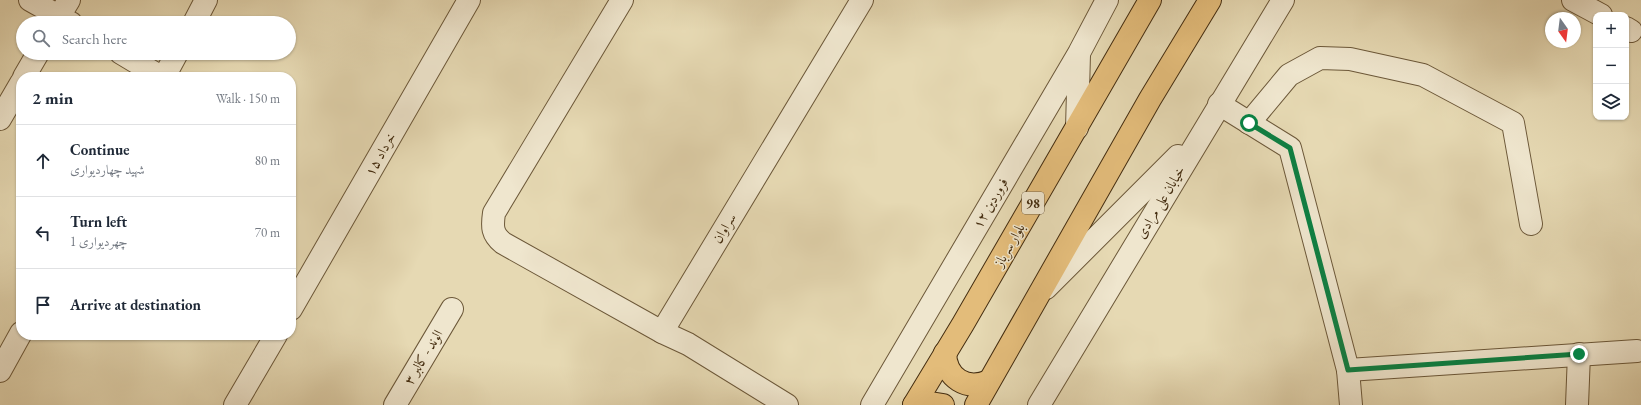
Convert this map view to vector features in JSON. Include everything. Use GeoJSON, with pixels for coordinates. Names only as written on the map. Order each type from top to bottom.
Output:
{"type":"FeatureCollection","features":[{"type":"Feature","properties":{"kind":"highway","name":"بلوار سرباز"},"geometry":{"type":"LineString","coordinates":[[914,405],[946,353],[1150,0]]}},
{"type":"Feature","properties":{"kind":"highway"},"geometry":{"type":"LineString","coordinates":[[976,405],[1150,99],[1210,0]]}},
{"type":"Feature","properties":{"kind":"highway"},"geometry":{"type":"LineString","coordinates":[[946,353],[946,362],[949,371],[962,383],[976,385],[989,381]]}},
{"type":"Feature","properties":{"kind":"highway"},"geometry":{"type":"LineString","coordinates":[[914,405],[924,402],[943,405]]}},
{"type":"Feature","properties":{"kind":"street"},"geometry":{"type":"LineString","coordinates":[[30,0],[64,16]]}},
{"type":"Feature","properties":{"kind":"street"},"geometry":{"type":"LineString","coordinates":[[198,16],[206,0]]}},
{"type":"Feature","properties":{"kind":"street","name":"۱۵ خرداد"},"geometry":{"type":"LineString","coordinates":[[296,300],[469,0]]}},
{"type":"Feature","properties":{"kind":"street"},"geometry":{"type":"LineString","coordinates":[[622,0],[494,213],[492,225],[494,235],[503,243],[662,332],[688,344],[787,405]]}},
{"type":"Feature","properties":{"kind":"street","name":"سراوان"},"geometry":{"type":"LineString","coordinates":[[662,332],[862,0]]}},
{"type":"Feature","properties":{"kind":"street","name":"۱۲ فروردین"},"geometry":{"type":"LineString","coordinates":[[872,405],[1079,53],[1107,0]]}},
{"type":"Feature","properties":{"kind":"street","name":"خیابان علی مرادی"},"geometry":{"type":"LineString","coordinates":[[1039,405],[1202,132],[1283,0]]}},
{"type":"Feature","properties":{"kind":"street"},"geometry":{"type":"LineString","coordinates":[[1573,0],[1595,12]]}},
{"type":"Feature","properties":{"kind":"street"},"geometry":{"type":"LineString","coordinates":[[1077,128],[1079,53]]}},
{"type":"Feature","properties":{"kind":"street"},"geometry":{"type":"LineString","coordinates":[[1249,123],[1289,75],[1320,58],[1350,59],[1423,75],[1514,123],[1531,224]]}},
{"type":"Feature","properties":{"kind":"street"},"geometry":{"type":"LineString","coordinates":[[27,72],[34,60]]}},
{"type":"Feature","properties":{"kind":"street"},"geometry":{"type":"LineString","coordinates":[[133,60],[153,72]]}},
{"type":"Feature","properties":{"kind":"street"},"geometry":{"type":"LineString","coordinates":[[165,72],[173,60]]}},
{"type":"Feature","properties":{"kind":"street"},"geometry":{"type":"LineString","coordinates":[[0,120],[16,92]]}},
{"type":"Feature","properties":{"kind":"street"},"geometry":{"type":"LineString","coordinates":[[1219,104],[1290,148],[1348,370],[1351,405]]}},
{"type":"Feature","properties":{"kind":"street"},"geometry":{"type":"LineString","coordinates":[[1034,301],[1202,132]]}},
{"type":"Feature","properties":{"kind":"street","name":"الوند - کالبر ۳"},"geometry":{"type":"LineString","coordinates":[[395,405],[452,309]]}},
{"type":"Feature","properties":{"kind":"street"},"geometry":{"type":"LineString","coordinates":[[0,371],[17,340]]}},
{"type":"Feature","properties":{"kind":"street"},"geometry":{"type":"LineString","coordinates":[[235,405],[273,340]]}},
{"type":"Feature","properties":{"kind":"street"},"geometry":{"type":"LineString","coordinates":[[1348,370],[1637,350]]}},
{"type":"Feature","properties":{"kind":"street"},"geometry":{"type":"LineString","coordinates":[[1577,405],[1579,354]]}},
{"type":"Feature","properties":{"kind":"route"},"geometry":{"type":"LineString","coordinates":[[1249,123],[1290,148],[1348,370],[1579,354]]}}]}
